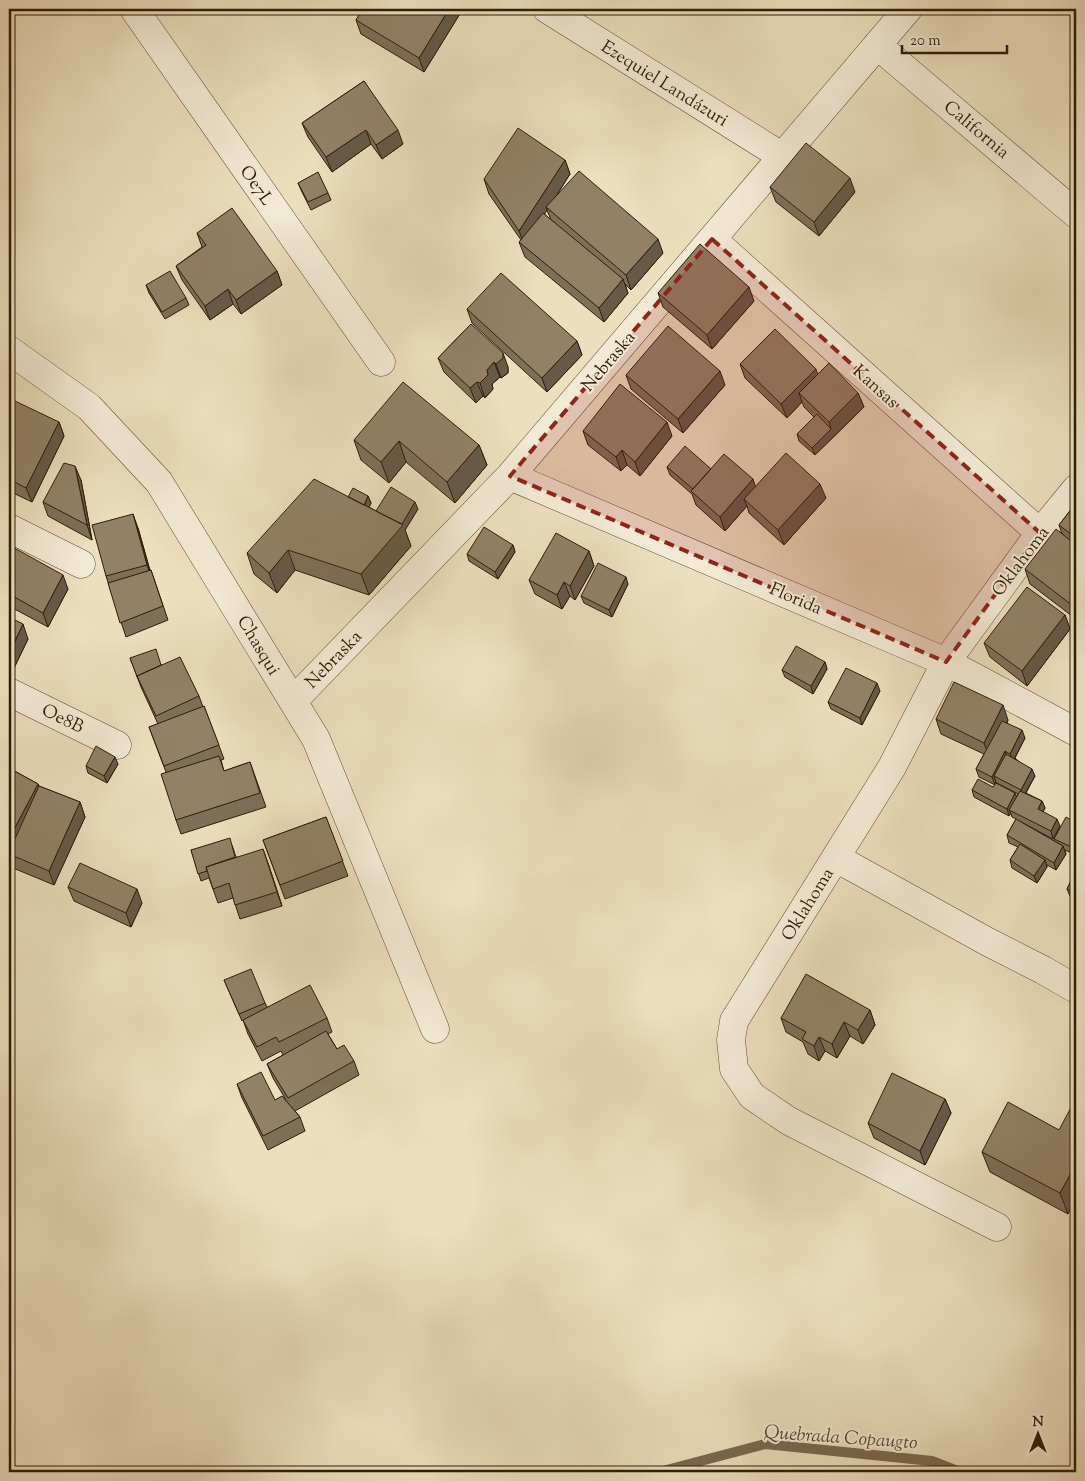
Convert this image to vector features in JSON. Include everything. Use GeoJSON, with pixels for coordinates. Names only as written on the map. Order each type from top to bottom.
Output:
{"type":"FeatureCollection","features":[{"type":"Feature","properties":{"kind":"street","name":"Oe7L"},"geometry":{"type":"LineString","coordinates":[[134,9],[380,362]]}},
{"type":"Feature","properties":{"kind":"street","name":"Ezequiel Landázuri"},"geometry":{"type":"LineString","coordinates":[[547,9],[783,157]]}},
{"type":"Feature","properties":{"kind":"street","name":"Nebraska"},"geometry":{"type":"LineString","coordinates":[[293,701],[510,476],[908,9]]}},
{"type":"Feature","properties":{"kind":"street","name":"California"},"geometry":{"type":"LineString","coordinates":[[877,45],[1076,214]]}},
{"type":"Feature","properties":{"kind":"street","name":"Kansas"},"geometry":{"type":"LineString","coordinates":[[712,239],[1040,532]]}},
{"type":"Feature","properties":{"kind":"street","name":"Chasqui"},"geometry":{"type":"LineString","coordinates":[[9,350],[89,407],[159,482],[316,739],[435,1029]]}},
{"type":"Feature","properties":{"kind":"street","name":"Florida"},"geometry":{"type":"LineString","coordinates":[[510,476],[946,662],[1076,732]]}},
{"type":"Feature","properties":{"kind":"street","name":"Oklahoma"},"geometry":{"type":"LineString","coordinates":[[997,1227],[789,1121],[752,1096],[734,1069],[731,1040],[734,1021],[892,767],[946,662],[1040,532],[1076,489]]}},
{"type":"Feature","properties":{"kind":"street"},"geometry":{"type":"LineString","coordinates":[[9,528],[81,564]]}},
{"type":"Feature","properties":{"kind":"street","name":"Oe8B"},"geometry":{"type":"LineString","coordinates":[[9,692],[117,745]]}},
{"type":"Feature","properties":{"kind":"street"},"geometry":{"type":"LineString","coordinates":[[836,858],[1076,989]]}},
{"type":"Feature","properties":{"kind":"highlighted area"},"geometry":{"type":"Polygon","coordinates":[[[712,239],[1040,533],[946,662],[510,476],[712,239]]]}},
{"type":"Feature","properties":{"kind":"building"},"geometry":{"type":"Polygon","coordinates":[[[363,9],[449,9],[419,58],[356,20],[363,9]]]}},
{"type":"Feature","properties":{"kind":"building"},"geometry":{"type":"Polygon","coordinates":[[[364,81],[398,130],[376,145],[366,130],[326,157],[302,123],[364,81]]]}},
{"type":"Feature","properties":{"kind":"building"},"geometry":{"type":"Polygon","coordinates":[[[518,128],[565,160],[519,231],[484,179],[518,128]]]}},
{"type":"Feature","properties":{"kind":"building"},"geometry":{"type":"Polygon","coordinates":[[[806,143],[850,178],[814,222],[770,187],[806,143]]]}},
{"type":"Feature","properties":{"kind":"building"},"geometry":{"type":"Polygon","coordinates":[[[579,171],[658,239],[626,275],[546,207],[579,171]]]}},
{"type":"Feature","properties":{"kind":"building"},"geometry":{"type":"Polygon","coordinates":[[[318,172],[328,193],[308,202],[298,183],[318,172]]]}},
{"type":"Feature","properties":{"kind":"building"},"geometry":{"type":"Polygon","coordinates":[[[232,208],[277,271],[236,300],[228,289],[205,306],[176,266],[206,245],[197,233],[232,208]]]}},
{"type":"Feature","properties":{"kind":"building"},"geometry":{"type":"Polygon","coordinates":[[[543,213],[623,279],[599,308],[519,242],[543,213]]]}},
{"type":"Feature","properties":{"kind":"building"},"geometry":{"type":"Polygon","coordinates":[[[700,244],[749,287],[707,335],[658,293],[700,244]]]}},
{"type":"Feature","properties":{"kind":"building"},"geometry":{"type":"Polygon","coordinates":[[[170,271],[186,298],[162,312],[146,285],[170,271]]]}},
{"type":"Feature","properties":{"kind":"building"},"geometry":{"type":"Polygon","coordinates":[[[501,273],[577,341],[542,378],[467,309],[501,273]]]}},
{"type":"Feature","properties":{"kind":"building"},"geometry":{"type":"Polygon","coordinates":[[[471,324],[503,353],[503,358],[496,364],[494,362],[487,370],[488,375],[480,383],[477,382],[470,388],[438,358],[471,324]]]}},
{"type":"Feature","properties":{"kind":"building"},"geometry":{"type":"Polygon","coordinates":[[[668,326],[720,371],[678,419],[626,375],[668,326]]]}},
{"type":"Feature","properties":{"kind":"building"},"geometry":{"type":"Polygon","coordinates":[[[775,329],[816,369],[781,404],[740,364],[775,329]]]}},
{"type":"Feature","properties":{"kind":"building"},"geometry":{"type":"Polygon","coordinates":[[[829,363],[858,393],[829,422],[799,393],[829,363]]]}},
{"type":"Feature","properties":{"kind":"building"},"geometry":{"type":"Polygon","coordinates":[[[403,382],[479,445],[447,482],[399,441],[381,462],[354,440],[403,382]]]}},
{"type":"Feature","properties":{"kind":"building"},"geometry":{"type":"Polygon","coordinates":[[[620,384],[667,422],[635,462],[622,450],[616,457],[583,431],[620,384]]]}},
{"type":"Feature","properties":{"kind":"building"},"geometry":{"type":"Polygon","coordinates":[[[15,401],[59,422],[26,488],[9,479],[9,413],[15,401]]]}},
{"type":"Feature","properties":{"kind":"building"},"geometry":{"type":"Polygon","coordinates":[[[817,414],[831,429],[812,448],[797,434],[817,414]]]}},
{"type":"Feature","properties":{"kind":"building"},"geometry":{"type":"Polygon","coordinates":[[[685,446],[711,469],[693,489],[667,467],[685,446]]]}},
{"type":"Feature","properties":{"kind":"building"},"geometry":{"type":"Polygon","coordinates":[[[786,453],[820,484],[778,530],[744,499],[786,453]]]}},
{"type":"Feature","properties":{"kind":"building"},"geometry":{"type":"Polygon","coordinates":[[[724,454],[753,479],[720,517],[691,491],[724,454]]]}},
{"type":"Feature","properties":{"kind":"building"},"geometry":{"type":"Polygon","coordinates":[[[64,463],[75,466],[87,525],[43,502],[64,463]]]}},
{"type":"Feature","properties":{"kind":"building"},"geometry":{"type":"Polygon","coordinates":[[[314,479],[403,525],[361,574],[288,550],[269,573],[247,553],[314,479]]]}},
{"type":"Feature","properties":{"kind":"building"},"geometry":{"type":"Polygon","coordinates":[[[391,487],[415,502],[402,524],[376,511],[391,487]]]}},
{"type":"Feature","properties":{"kind":"building"},"geometry":{"type":"Polygon","coordinates":[[[353,488],[368,496],[364,505],[348,497],[353,488]]]}},
{"type":"Feature","properties":{"kind":"building"},"geometry":{"type":"Polygon","coordinates":[[[1076,503],[1076,538],[1059,525],[1076,503]]]}},
{"type":"Feature","properties":{"kind":"building"},"geometry":{"type":"Polygon","coordinates":[[[133,514],[147,565],[106,576],[92,525],[133,514]]]}},
{"type":"Feature","properties":{"kind":"building"},"geometry":{"type":"Polygon","coordinates":[[[484,527],[513,545],[495,572],[467,554],[484,527]]]}},
{"type":"Feature","properties":{"kind":"building"},"geometry":{"type":"Polygon","coordinates":[[[1056,529],[1076,545],[1076,601],[1073,606],[1025,569],[1056,529]]]}},
{"type":"Feature","properties":{"kind":"building"},"geometry":{"type":"Polygon","coordinates":[[[556,533],[589,551],[570,586],[564,582],[557,595],[529,580],[556,533]]]}},
{"type":"Feature","properties":{"kind":"building"},"geometry":{"type":"Polygon","coordinates":[[[9,545],[63,575],[43,613],[9,594],[9,545]]]}},
{"type":"Feature","properties":{"kind":"building"},"geometry":{"type":"Polygon","coordinates":[[[598,563],[626,577],[609,610],[581,596],[598,563]]]}},
{"type":"Feature","properties":{"kind":"building"},"geometry":{"type":"Polygon","coordinates":[[[151,570],[163,606],[120,623],[108,583],[151,570]]]}},
{"type":"Feature","properties":{"kind":"building"},"geometry":{"type":"Polygon","coordinates":[[[1027,587],[1065,615],[1022,671],[984,643],[1027,587]]]}},
{"type":"Feature","properties":{"kind":"building"},"geometry":{"type":"Polygon","coordinates":[[[9,617],[23,624],[9,654],[9,617]]]}},
{"type":"Feature","properties":{"kind":"building"},"geometry":{"type":"Polygon","coordinates":[[[796,646],[825,662],[811,686],[782,670],[796,646]]]}},
{"type":"Feature","properties":{"kind":"building"},"geometry":{"type":"Polygon","coordinates":[[[156,649],[161,665],[137,676],[138,679],[130,658],[156,649]]]}},
{"type":"Feature","properties":{"kind":"building"},"geometry":{"type":"Polygon","coordinates":[[[180,657],[199,696],[156,716],[137,676],[180,657]]]}},
{"type":"Feature","properties":{"kind":"building"},"geometry":{"type":"Polygon","coordinates":[[[846,668],[877,683],[860,718],[828,702],[846,668]]]}},
{"type":"Feature","properties":{"kind":"building"},"geometry":{"type":"Polygon","coordinates":[[[954,682],[1003,705],[984,743],[936,719],[954,682]]]}},
{"type":"Feature","properties":{"kind":"building"},"geometry":{"type":"Polygon","coordinates":[[[204,706],[219,745],[164,766],[149,727],[204,706]]]}},
{"type":"Feature","properties":{"kind":"building"},"geometry":{"type":"Polygon","coordinates":[[[1002,721],[1022,730],[1010,754],[1005,751],[992,777],[976,769],[1002,721]]]}},
{"type":"Feature","properties":{"kind":"building"},"geometry":{"type":"Polygon","coordinates":[[[96,746],[115,757],[104,776],[86,766],[96,746]]]}},
{"type":"Feature","properties":{"kind":"building"},"geometry":{"type":"Polygon","coordinates":[[[1006,754],[1032,769],[1021,790],[994,776],[1006,754]]]}},
{"type":"Feature","properties":{"kind":"building"},"geometry":{"type":"Polygon","coordinates":[[[219,756],[224,771],[250,762],[260,793],[176,820],[161,774],[219,756]]]}},
{"type":"Feature","properties":{"kind":"building"},"geometry":{"type":"Polygon","coordinates":[[[9,768],[38,784],[9,839],[9,768]]]}},
{"type":"Feature","properties":{"kind":"building"},"geometry":{"type":"Polygon","coordinates":[[[978,779],[993,787],[996,783],[1015,793],[1007,809],[972,790],[978,779]]]}},
{"type":"Feature","properties":{"kind":"building"},"geometry":{"type":"Polygon","coordinates":[[[39,786],[80,802],[49,871],[9,854],[39,786]]]}},
{"type":"Feature","properties":{"kind":"building"},"geometry":{"type":"Polygon","coordinates":[[[1020,791],[1042,801],[1038,809],[1057,819],[1051,831],[1009,810],[1020,791]]]}},
{"type":"Feature","properties":{"kind":"building"},"geometry":{"type":"Polygon","coordinates":[[[326,817],[343,861],[280,885],[263,840],[326,817]]]}},
{"type":"Feature","properties":{"kind":"building"},"geometry":{"type":"Polygon","coordinates":[[[1066,817],[1076,823],[1076,849],[1054,839],[1066,817]]]}},
{"type":"Feature","properties":{"kind":"building"},"geometry":{"type":"Polygon","coordinates":[[[1016,819],[1063,846],[1054,863],[1007,835],[1016,819]]]}},
{"type":"Feature","properties":{"kind":"building"},"geometry":{"type":"Polygon","coordinates":[[[230,838],[235,857],[206,867],[207,871],[198,874],[191,850],[230,838]]]}},
{"type":"Feature","properties":{"kind":"building"},"geometry":{"type":"Polygon","coordinates":[[[1020,844],[1045,860],[1034,876],[1010,860],[1020,844]]]}},
{"type":"Feature","properties":{"kind":"building"},"geometry":{"type":"Polygon","coordinates":[[[263,849],[277,892],[235,905],[229,883],[213,889],[206,867],[263,849]]]}},
{"type":"Feature","properties":{"kind":"building"},"geometry":{"type":"Polygon","coordinates":[[[80,863],[137,889],[126,913],[68,887],[80,863]]]}},
{"type":"Feature","properties":{"kind":"building"},"geometry":{"type":"Polygon","coordinates":[[[1076,870],[1076,893],[1067,889],[1076,870]]]}},
{"type":"Feature","properties":{"kind":"building"},"geometry":{"type":"Polygon","coordinates":[[[251,969],[265,1003],[239,1014],[224,980],[251,969]]]}},
{"type":"Feature","properties":{"kind":"building"},"geometry":{"type":"Polygon","coordinates":[[[806,974],[870,1010],[858,1030],[844,1022],[832,1044],[819,1037],[814,1046],[802,1039],[806,1032],[781,1018],[806,974]]]}},
{"type":"Feature","properties":{"kind":"building"},"geometry":{"type":"Polygon","coordinates":[[[310,985],[327,1018],[279,1042],[276,1037],[257,1047],[243,1020],[310,985]]]}},
{"type":"Feature","properties":{"kind":"building"},"geometry":{"type":"Polygon","coordinates":[[[326,1031],[337,1049],[344,1045],[354,1061],[288,1098],[267,1064],[326,1031]]]}},
{"type":"Feature","properties":{"kind":"building"},"geometry":{"type":"Polygon","coordinates":[[[261,1072],[275,1100],[282,1096],[300,1117],[263,1136],[237,1084],[261,1072]]]}},
{"type":"Feature","properties":{"kind":"building"},"geometry":{"type":"Polygon","coordinates":[[[892,1073],[945,1099],[920,1151],[868,1123],[892,1073]]]}},
{"type":"Feature","properties":{"kind":"building"},"geometry":{"type":"Polygon","coordinates":[[[1075,1100],[1076,1164],[1060,1193],[982,1152],[1008,1102],[1059,1130],[1075,1100]]]}},
{"type":"Feature","properties":{"kind":"waterway","name":"Quebrada Copaugto"},"geometry":{"type":"LineString","coordinates":[[659,1472],[765,1444],[932,1461],[960,1472]]}}]}
